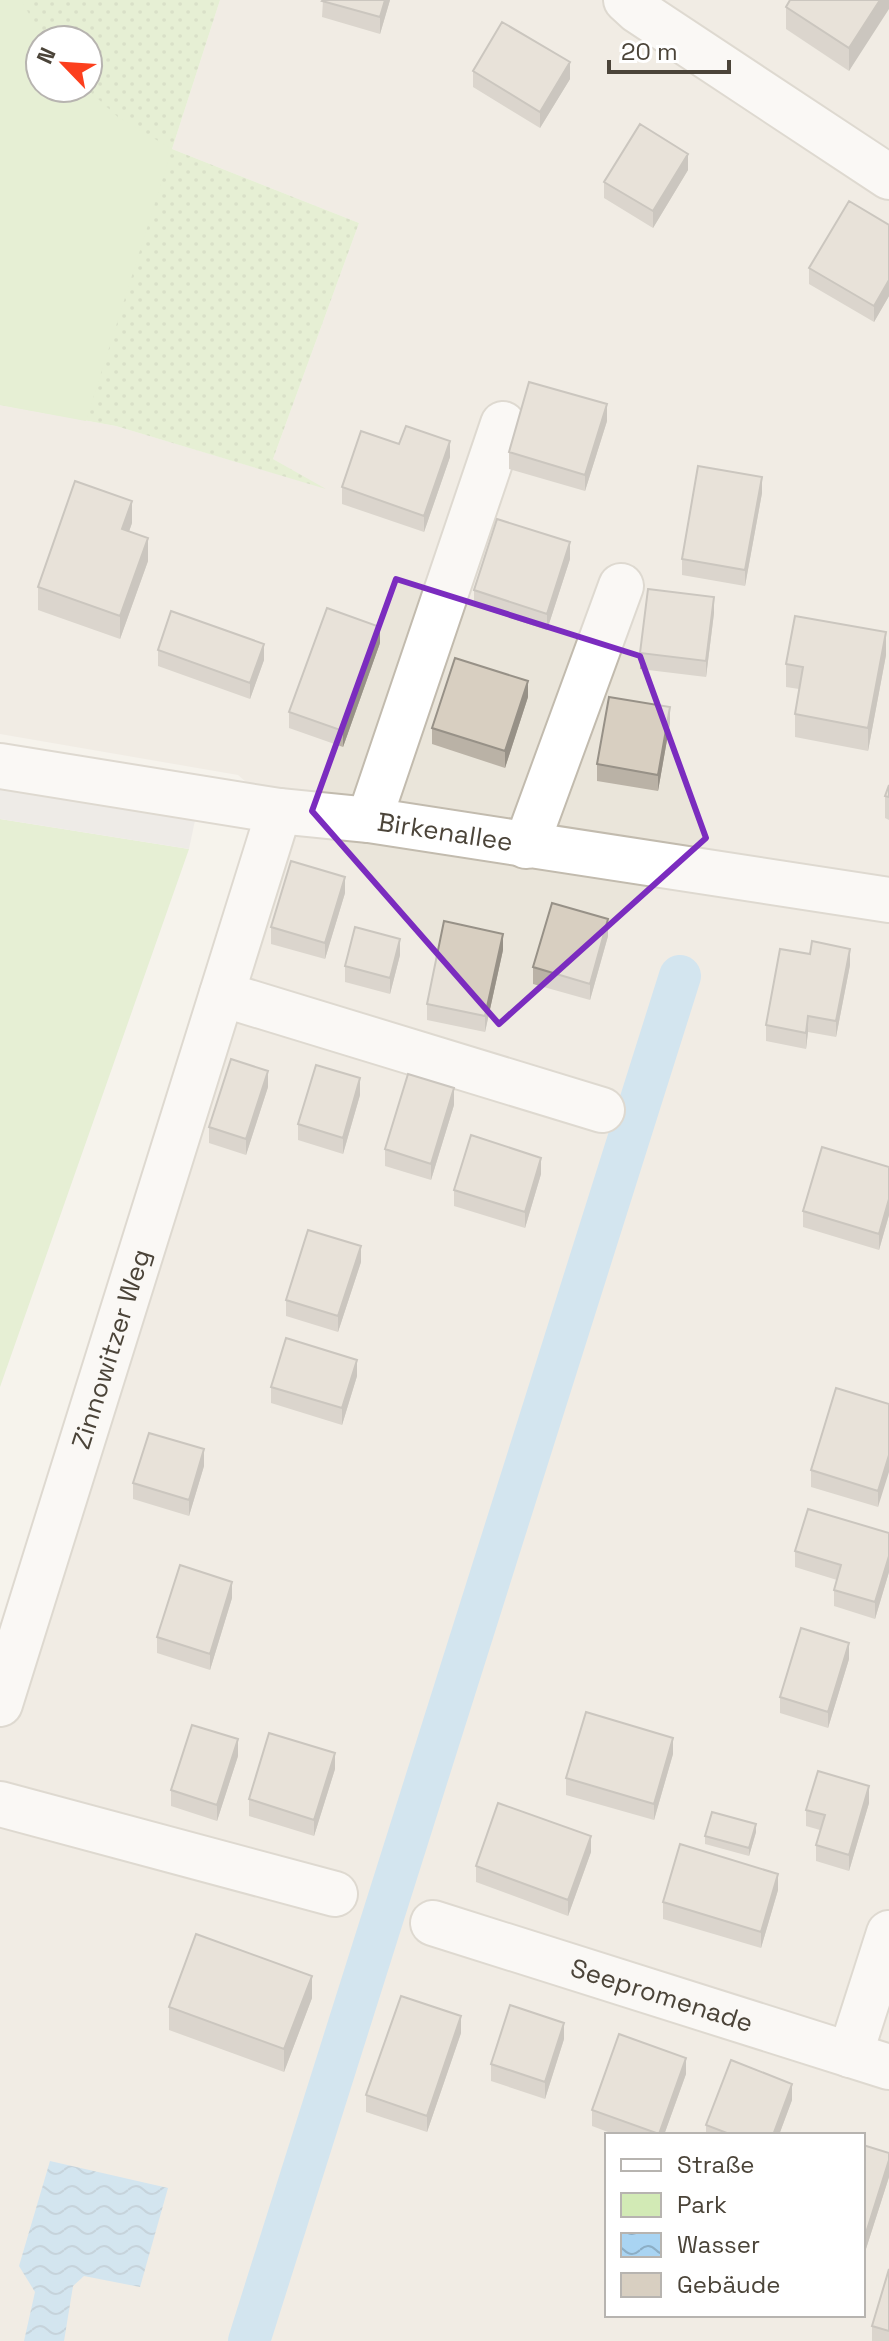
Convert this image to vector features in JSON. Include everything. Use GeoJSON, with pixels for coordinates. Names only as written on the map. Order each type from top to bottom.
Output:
{"type":"FeatureCollection","features":[{"type":"Feature","properties":{"kind":"street"},"geometry":{"type":"LineString","coordinates":[[636,4],[889,177]]}},
{"type":"Feature","properties":{"kind":"street"},"geometry":{"type":"LineString","coordinates":[[369,820],[503,424]]}},
{"type":"Feature","properties":{"kind":"street"},"geometry":{"type":"LineString","coordinates":[[526,846],[621,586]]}},
{"type":"Feature","properties":{"kind":"street","name":"Birkenallee"},"geometry":{"type":"LineString","coordinates":[[0,766],[279,811],[369,820],[889,900]]}},
{"type":"Feature","properties":{"kind":"street","name":"Zinnowitzer Weg"},"geometry":{"type":"LineString","coordinates":[[0,1704],[279,811]]}},
{"type":"Feature","properties":{"kind":"street"},"geometry":{"type":"LineString","coordinates":[[222,994],[602,1110]]}},
{"type":"Feature","properties":{"kind":"street"},"geometry":{"type":"LineString","coordinates":[[0,1804],[335,1894]]}},
{"type":"Feature","properties":{"kind":"street","name":"Seepromenade"},"geometry":{"type":"LineString","coordinates":[[433,1923],[869,2061]]}},
{"type":"Feature","properties":{"kind":"street"},"geometry":{"type":"LineString","coordinates":[[869,2061],[889,1933]]}},
{"type":"Feature","properties":{"kind":"highlighted area"},"geometry":{"type":"Polygon","coordinates":[[[396,579],[640,656],[706,838],[499,1024],[312,811],[396,579]]]}},
{"type":"Feature","properties":{"kind":"shaded area"},"geometry":{"type":"Polygon","coordinates":[[[220,0],[889,0],[889,2341],[0,2341],[0,1704],[279,811],[238,775],[0,734],[0,405],[116,426],[321,487],[273,459],[359,223],[172,149],[220,0]]]}},
{"type":"Feature","properties":{"kind":"shaded area"},"geometry":{"type":"Polygon","coordinates":[[[0,779],[197,811],[189,849],[0,819],[0,779]]]}},
{"type":"Feature","properties":{"kind":"green space"},"geometry":{"type":"Polygon","coordinates":[[[0,0],[220,0],[172,149],[359,223],[273,459],[326,489],[116,426],[0,405],[0,0]]]}},
{"type":"Feature","properties":{"kind":"green space"},"geometry":{"type":"Polygon","coordinates":[[[0,0],[21,0],[35,24],[24,24],[24,104],[104,104],[119,118],[172,149],[86,421],[0,405],[0,0]]]}},
{"type":"Feature","properties":{"kind":"green space"},"geometry":{"type":"Polygon","coordinates":[[[0,819],[189,849],[0,1387],[0,819]]]}},
{"type":"Feature","properties":{"kind":"water"},"geometry":{"type":"Polygon","coordinates":[[[50,2161],[168,2188],[140,2287],[84,2276],[73,2286],[64,2341],[24,2341],[35,2292],[19,2266],[50,2161]]]}},
{"type":"Feature","properties":{"kind":"building"},"geometry":{"type":"Polygon","coordinates":[[[323,0],[385,0],[380,17],[323,0]]]}},
{"type":"Feature","properties":{"kind":"building"},"geometry":{"type":"Polygon","coordinates":[[[790,0],[880,0],[849,48],[786,7],[790,0]]]}},
{"type":"Feature","properties":{"kind":"building"},"geometry":{"type":"Polygon","coordinates":[[[502,22],[570,62],[540,112],[473,71],[502,22]]]}},
{"type":"Feature","properties":{"kind":"building"},"geometry":{"type":"Polygon","coordinates":[[[640,124],[688,154],[653,211],[604,182],[640,124]]]}},
{"type":"Feature","properties":{"kind":"building"},"geometry":{"type":"Polygon","coordinates":[[[849,201],[889,225],[889,280],[874,306],[809,268],[849,201]]]}},
{"type":"Feature","properties":{"kind":"building"},"geometry":{"type":"Polygon","coordinates":[[[529,382],[607,404],[585,475],[509,452],[529,382]]]}},
{"type":"Feature","properties":{"kind":"building"},"geometry":{"type":"Polygon","coordinates":[[[406,426],[450,441],[424,516],[342,487],[361,431],[399,444],[406,426]]]}},
{"type":"Feature","properties":{"kind":"building"},"geometry":{"type":"Polygon","coordinates":[[[698,466],[762,477],[745,570],[682,559],[698,466]]]}},
{"type":"Feature","properties":{"kind":"building"},"geometry":{"type":"Polygon","coordinates":[[[75,481],[132,501],[122,529],[148,538],[120,616],[38,587],[75,481]]]}},
{"type":"Feature","properties":{"kind":"building"},"geometry":{"type":"Polygon","coordinates":[[[497,519],[570,542],[547,614],[474,590],[497,519]]]}},
{"type":"Feature","properties":{"kind":"building"},"geometry":{"type":"Polygon","coordinates":[[[648,589],[714,597],[706,661],[640,653],[648,589]]]}},
{"type":"Feature","properties":{"kind":"building"},"geometry":{"type":"Polygon","coordinates":[[[327,608],[380,627],[343,731],[289,712],[327,608]]]}},
{"type":"Feature","properties":{"kind":"building"},"geometry":{"type":"Polygon","coordinates":[[[171,611],[264,644],[250,683],[158,650],[171,611]]]}},
{"type":"Feature","properties":{"kind":"building"},"geometry":{"type":"Polygon","coordinates":[[[795,616],[886,632],[868,728],[795,714],[803,667],[786,664],[795,616]]]}},
{"type":"Feature","properties":{"kind":"building"},"geometry":{"type":"Polygon","coordinates":[[[455,658],[528,681],[505,751],[432,728],[455,658]]]}},
{"type":"Feature","properties":{"kind":"building"},"geometry":{"type":"Polygon","coordinates":[[[609,697],[670,707],[658,775],[597,764],[609,697]]]}},
{"type":"Feature","properties":{"kind":"building"},"geometry":{"type":"Polygon","coordinates":[[[291,861],[345,877],[325,943],[271,927],[291,861]]]}},
{"type":"Feature","properties":{"kind":"building"},"geometry":{"type":"Polygon","coordinates":[[[552,903],[608,919],[590,984],[533,967],[552,903]]]}},
{"type":"Feature","properties":{"kind":"building"},"geometry":{"type":"Polygon","coordinates":[[[444,921],[503,934],[485,1016],[427,1004],[444,921]]]}},
{"type":"Feature","properties":{"kind":"building"},"geometry":{"type":"Polygon","coordinates":[[[355,927],[400,939],[390,978],[345,966],[355,927]]]}},
{"type":"Feature","properties":{"kind":"building"},"geometry":{"type":"Polygon","coordinates":[[[812,941],[850,949],[836,1021],[808,1016],[806,1033],[766,1025],[780,949],[810,954],[812,941]]]}},
{"type":"Feature","properties":{"kind":"building"},"geometry":{"type":"Polygon","coordinates":[[[231,1059],[268,1071],[246,1139],[209,1127],[231,1059]]]}},
{"type":"Feature","properties":{"kind":"building"},"geometry":{"type":"Polygon","coordinates":[[[316,1065],[360,1078],[343,1138],[298,1124],[316,1065]]]}},
{"type":"Feature","properties":{"kind":"building"},"geometry":{"type":"Polygon","coordinates":[[[408,1074],[454,1088],[431,1164],[385,1149],[408,1074]]]}},
{"type":"Feature","properties":{"kind":"building"},"geometry":{"type":"Polygon","coordinates":[[[471,1135],[541,1158],[525,1212],[454,1190],[471,1135]]]}},
{"type":"Feature","properties":{"kind":"building"},"geometry":{"type":"Polygon","coordinates":[[[822,1147],[889,1167],[889,1199],[879,1234],[803,1211],[822,1147]]]}},
{"type":"Feature","properties":{"kind":"building"},"geometry":{"type":"Polygon","coordinates":[[[308,1230],[361,1246],[338,1316],[286,1300],[308,1230]]]}},
{"type":"Feature","properties":{"kind":"building"},"geometry":{"type":"Polygon","coordinates":[[[286,1338],[357,1360],[342,1408],[271,1387],[286,1338]]]}},
{"type":"Feature","properties":{"kind":"building"},"geometry":{"type":"Polygon","coordinates":[[[836,1388],[889,1404],[889,1455],[878,1491],[811,1470],[836,1388]]]}},
{"type":"Feature","properties":{"kind":"building"},"geometry":{"type":"Polygon","coordinates":[[[149,1433],[204,1449],[189,1500],[133,1483],[149,1433]]]}},
{"type":"Feature","properties":{"kind":"building"},"geometry":{"type":"Polygon","coordinates":[[[808,1509],[889,1533],[889,1556],[875,1602],[834,1590],[841,1565],[795,1551],[808,1509]]]}},
{"type":"Feature","properties":{"kind":"building"},"geometry":{"type":"Polygon","coordinates":[[[180,1565],[232,1582],[210,1654],[157,1637],[180,1565]]]}},
{"type":"Feature","properties":{"kind":"building"},"geometry":{"type":"Polygon","coordinates":[[[801,1628],[849,1643],[828,1712],[780,1697],[801,1628]]]}},
{"type":"Feature","properties":{"kind":"building"},"geometry":{"type":"Polygon","coordinates":[[[586,1712],[673,1738],[654,1804],[566,1778],[586,1712]]]}},
{"type":"Feature","properties":{"kind":"building"},"geometry":{"type":"Polygon","coordinates":[[[192,1725],[238,1739],[217,1805],[171,1790],[192,1725]]]}},
{"type":"Feature","properties":{"kind":"building"},"geometry":{"type":"Polygon","coordinates":[[[269,1733],[335,1753],[314,1820],[249,1799],[269,1733]]]}},
{"type":"Feature","properties":{"kind":"building"},"geometry":{"type":"Polygon","coordinates":[[[818,1771],[869,1786],[849,1855],[816,1845],[825,1815],[806,1810],[818,1771]]]}},
{"type":"Feature","properties":{"kind":"building"},"geometry":{"type":"Polygon","coordinates":[[[498,1803],[591,1836],[568,1900],[476,1866],[498,1803]]]}},
{"type":"Feature","properties":{"kind":"building"},"geometry":{"type":"Polygon","coordinates":[[[712,1812],[756,1824],[749,1848],[705,1836],[712,1812]]]}},
{"type":"Feature","properties":{"kind":"building"},"geometry":{"type":"Polygon","coordinates":[[[680,1844],[778,1874],[761,1932],[663,1902],[680,1844]]]}},
{"type":"Feature","properties":{"kind":"building"},"geometry":{"type":"Polygon","coordinates":[[[196,1934],[312,1976],[284,2049],[169,2007],[196,1934]]]}},
{"type":"Feature","properties":{"kind":"building"},"geometry":{"type":"Polygon","coordinates":[[[401,1996],[461,2016],[427,2116],[366,2095],[401,1996]]]}},
{"type":"Feature","properties":{"kind":"building"},"geometry":{"type":"Polygon","coordinates":[[[510,2005],[564,2023],[545,2082],[491,2064],[510,2005]]]}},
{"type":"Feature","properties":{"kind":"building"},"geometry":{"type":"Polygon","coordinates":[[[619,2034],[686,2058],[659,2133],[592,2110],[619,2034]]]}},
{"type":"Feature","properties":{"kind":"building"},"geometry":{"type":"Polygon","coordinates":[[[731,2060],[792,2084],[774,2133],[727,2133],[706,2125],[731,2060]]]}},
{"type":"Feature","properties":{"kind":"building"},"geometry":{"type":"Polygon","coordinates":[[[865,2146],[889,2153],[865,2236],[865,2146]]]}},
{"type":"Feature","properties":{"kind":"building"},"geometry":{"type":"Polygon","coordinates":[[[889,2269],[889,2331],[872,2326],[889,2269]]]}},
{"type":"Feature","properties":{"kind":"waterway"},"geometry":{"type":"LineString","coordinates":[[249,2341],[680,976]]}}]}
